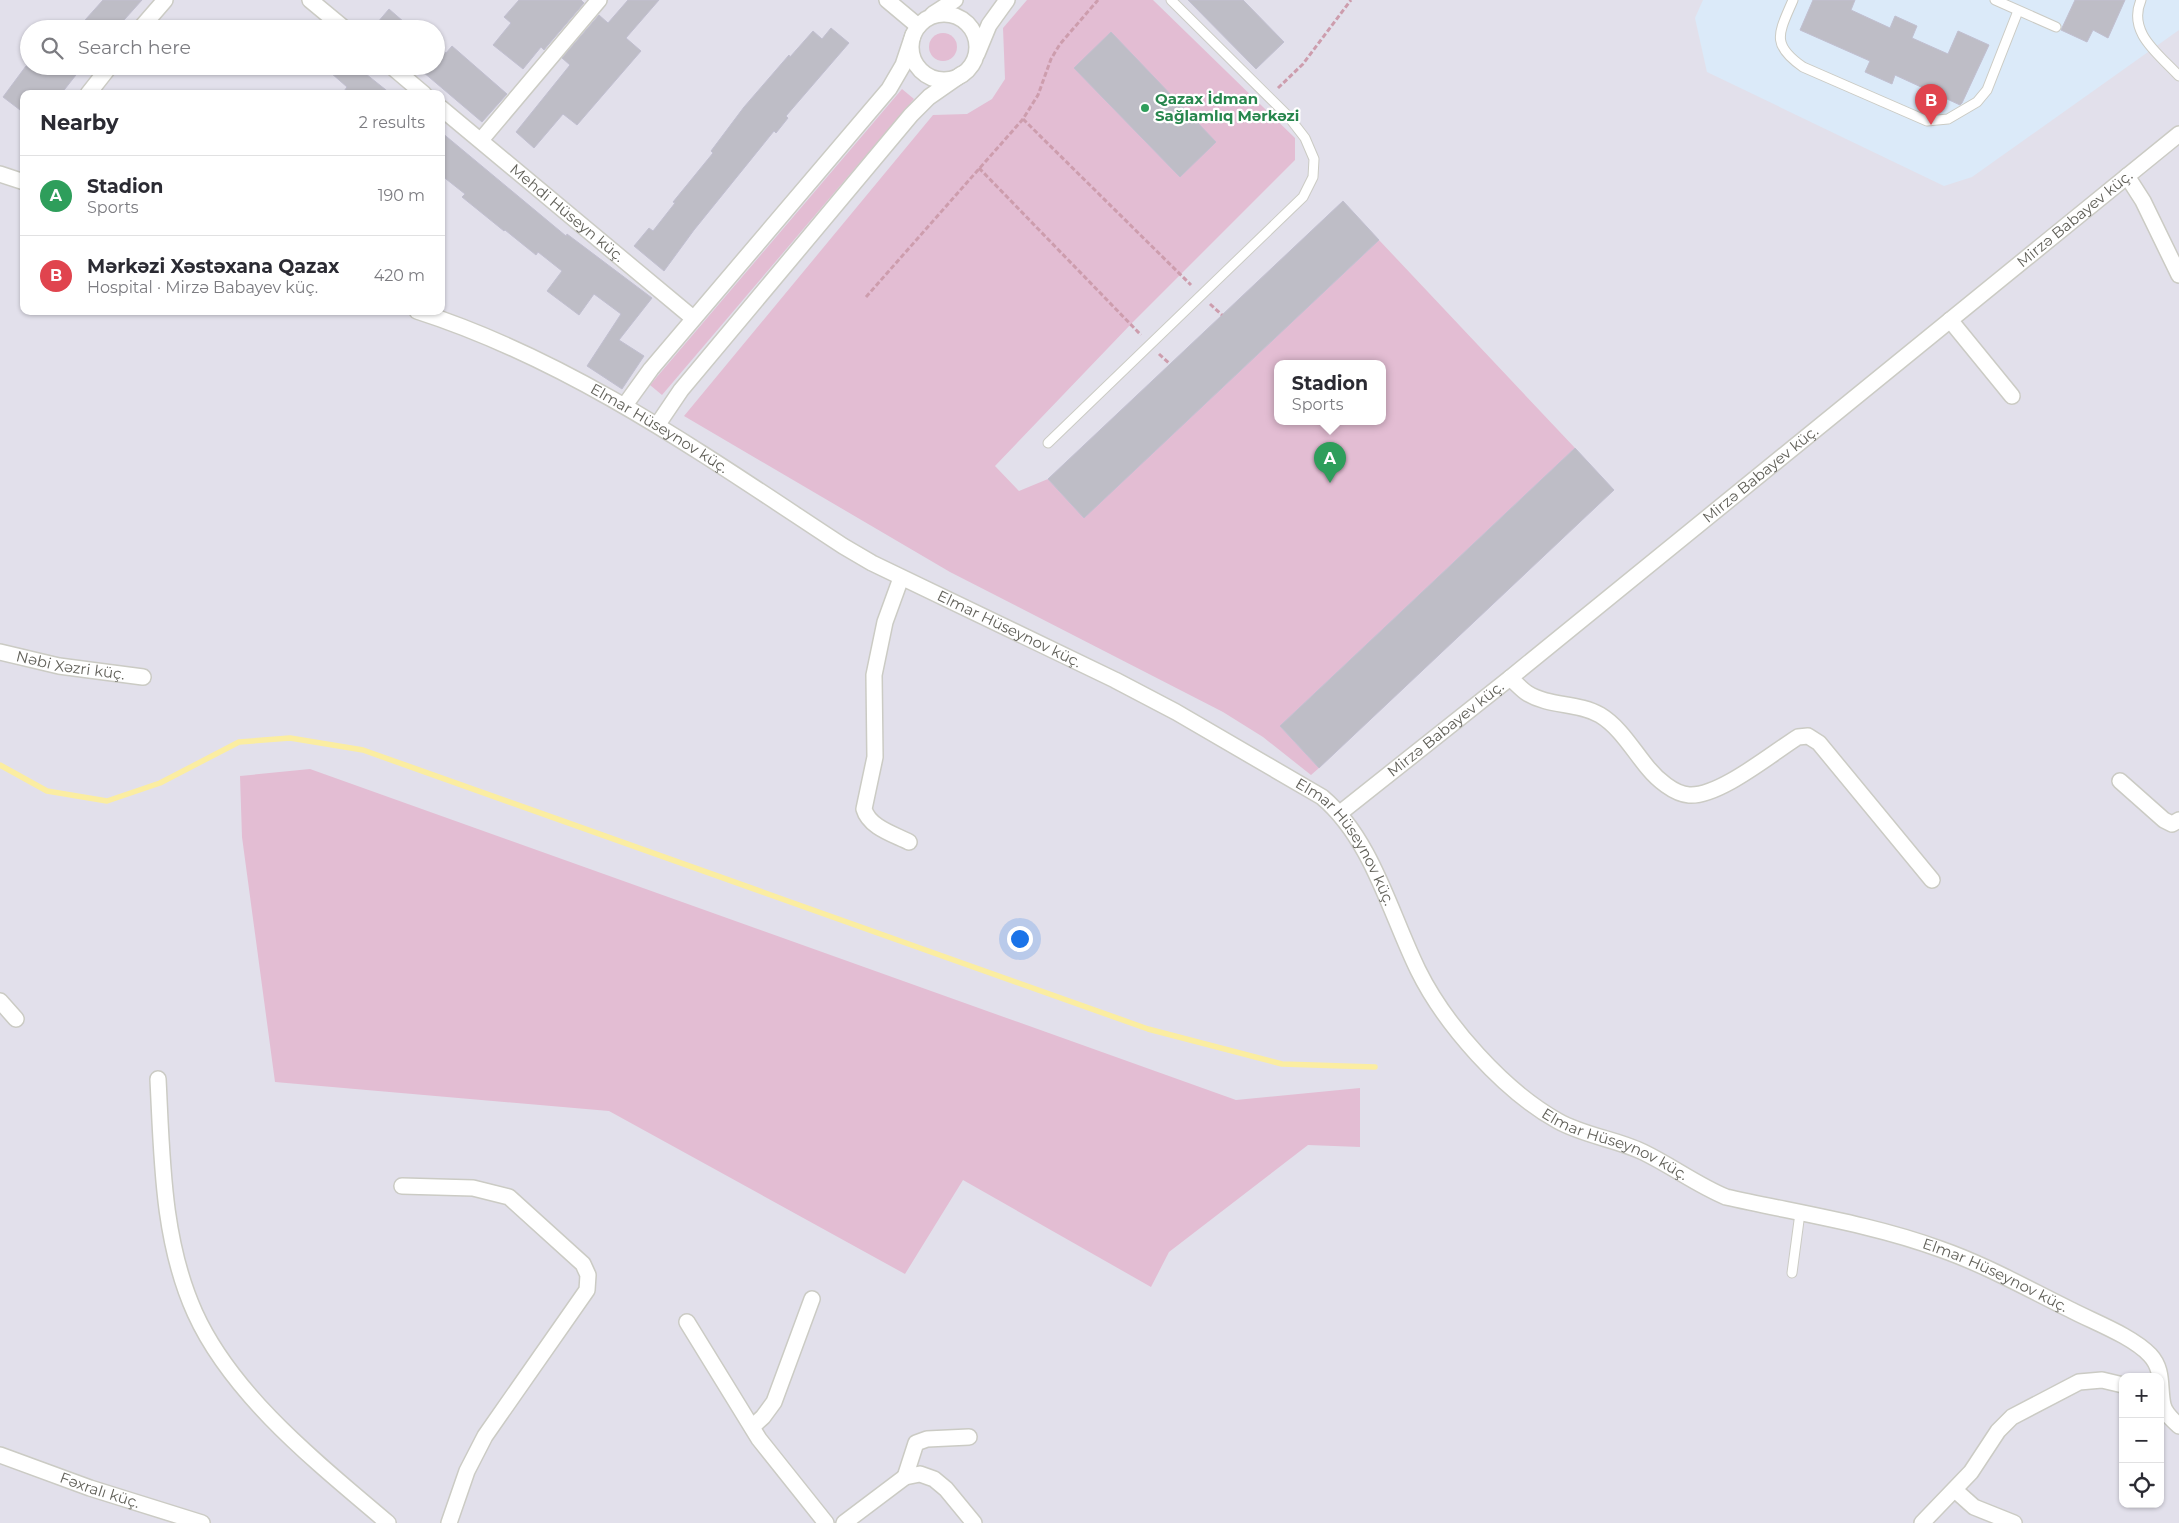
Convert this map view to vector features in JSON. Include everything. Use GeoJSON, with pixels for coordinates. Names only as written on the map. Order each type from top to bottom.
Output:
{"type":"FeatureCollection","features":[{"type":"Feature","properties":{"kind":"street"},"geometry":{"type":"LineString","coordinates":[[148,20],[165,0]]}},
{"type":"Feature","properties":{"kind":"street"},"geometry":{"type":"LineString","coordinates":[[310,0],[334,20]]}},
{"type":"Feature","properties":{"kind":"street"},"geometry":{"type":"LineString","coordinates":[[481,140],[599,0]]}},
{"type":"Feature","properties":{"kind":"street"},"geometry":{"type":"LineString","coordinates":[[887,0],[919,27]]}},
{"type":"Feature","properties":{"kind":"street"},"geometry":{"type":"LineString","coordinates":[[625,405],[693,318],[889,89],[903,65],[919,27],[955,0]]}},
{"type":"Feature","properties":{"kind":"street"},"geometry":{"type":"LineString","coordinates":[[658,424],[681,390],[911,115],[929,97],[970,67],[990,25],[1007,0]]}},
{"type":"Feature","properties":{"kind":"street"},"geometry":{"type":"LineString","coordinates":[[962,74],[943,80],[923,73],[916,65],[912,56],[919,27],[943,14],[960,18],[975,35],[976,57]]}},
{"type":"Feature","properties":{"kind":"street"},"geometry":{"type":"LineString","coordinates":[[91,90],[103,75]]}},
{"type":"Feature","properties":{"kind":"street"},"geometry":{"type":"LineString","coordinates":[[402,75],[419,90]]}},
{"type":"Feature","properties":{"kind":"street","name":"Mehdi Hüseyn küç."},"geometry":{"type":"LineString","coordinates":[[445,111],[693,318]]}},
{"type":"Feature","properties":{"kind":"street","name":"Mirzə Babayev küç."},"geometry":{"type":"LineString","coordinates":[[1340,813],[1510,678],[2179,134]]}},
{"type":"Feature","properties":{"kind":"street"},"geometry":{"type":"LineString","coordinates":[[0,174],[20,181]]}},
{"type":"Feature","properties":{"kind":"street"},"geometry":{"type":"LineString","coordinates":[[2127,176],[2143,201],[2179,274]]}},
{"type":"Feature","properties":{"kind":"street","name":"Elmar Hüseynov küç."},"geometry":{"type":"LineString","coordinates":[[428,315],[503,343],[625,405],[658,424],[843,546],[901,578],[1115,680],[1176,712],[1322,797],[1340,813],[1380,883],[1418,970],[1439,1009],[1483,1060],[1512,1086],[1558,1120],[1584,1133],[1642,1152],[1706,1189],[1726,1197],[1901,1236],[1942,1249],[1991,1270],[2133,1343],[2150,1355],[2159,1373]]}},
{"type":"Feature","properties":{"kind":"street"},"geometry":{"type":"LineString","coordinates":[[1950,320],[2012,396]]}},
{"type":"Feature","properties":{"kind":"street"},"geometry":{"type":"LineString","coordinates":[[901,578],[884,622],[874,676],[875,757],[864,809],[866,817],[871,822],[909,842]]}},
{"type":"Feature","properties":{"kind":"street","name":"Nəbi Xəzri küç."},"geometry":{"type":"LineString","coordinates":[[0,652],[59,666],[143,677]]}},
{"type":"Feature","properties":{"kind":"street"},"geometry":{"type":"LineString","coordinates":[[1510,678],[1528,693],[1586,709],[1600,715],[1616,729],[1650,770],[1665,784],[1686,795],[1702,795],[1722,787],[1798,737],[1808,736],[1819,743],[1932,880]]}},
{"type":"Feature","properties":{"kind":"street"},"geometry":{"type":"LineString","coordinates":[[2120,781],[2164,820],[2172,824],[2179,820]]}},
{"type":"Feature","properties":{"kind":"street"},"geometry":{"type":"LineString","coordinates":[[0,1001],[16,1019]]}},
{"type":"Feature","properties":{"kind":"street"},"geometry":{"type":"LineString","coordinates":[[158,1079],[164,1194],[172,1236],[195,1313],[210,1339],[250,1395],[320,1465],[388,1523]]}},
{"type":"Feature","properties":{"kind":"street"},"geometry":{"type":"LineString","coordinates":[[402,1186],[473,1188],[510,1197],[583,1264],[588,1275],[587,1290],[485,1436],[467,1471],[449,1523]]}},
{"type":"Feature","properties":{"kind":"street"},"geometry":{"type":"LineString","coordinates":[[752,1427],[763,1417],[774,1402],[812,1299]]}},
{"type":"Feature","properties":{"kind":"street"},"geometry":{"type":"LineString","coordinates":[[687,1322],[752,1427],[826,1523]]}},
{"type":"Feature","properties":{"kind":"street"},"geometry":{"type":"LineString","coordinates":[[1922,1523],[1971,1472],[1998,1431],[2012,1418],[2079,1382],[2102,1380],[2119,1384]]}},
{"type":"Feature","properties":{"kind":"street","name":"Elmar Hüseynov küç."},"geometry":{"type":"LineString","coordinates":[[2164,1408],[2169,1417],[2179,1426]]}},
{"type":"Feature","properties":{"kind":"street"},"geometry":{"type":"LineString","coordinates":[[905,1477],[916,1443],[927,1439],[969,1437]]}},
{"type":"Feature","properties":{"kind":"street","name":"Fəxralı küç."},"geometry":{"type":"LineString","coordinates":[[0,1455],[90,1488],[202,1523]]}},
{"type":"Feature","properties":{"kind":"street"},"geometry":{"type":"LineString","coordinates":[[844,1523],[905,1477],[920,1474],[934,1479],[946,1489],[974,1523]]}},
{"type":"Feature","properties":{"kind":"street"},"geometry":{"type":"LineString","coordinates":[[1955,1490],[1974,1507],[2014,1523]]}},
{"type":"Feature","properties":{"kind":"lane"},"geometry":{"type":"LineString","coordinates":[[1048,442],[1303,197],[1313,177],[1314,159],[1305,138],[1288,116],[1171,0]]}},
{"type":"Feature","properties":{"kind":"lane"},"geometry":{"type":"LineString","coordinates":[[1793,0],[1779,32],[1780,45],[1789,57],[1803,67],[1927,121],[1948,119],[1977,102],[1987,90],[2018,11]]}},
{"type":"Feature","properties":{"kind":"lane"},"geometry":{"type":"LineString","coordinates":[[1995,0],[2056,27]]}},
{"type":"Feature","properties":{"kind":"lane"},"geometry":{"type":"LineString","coordinates":[[2141,0],[2136,20],[2140,33],[2179,76]]}},
{"type":"Feature","properties":{"kind":"lane"},"geometry":{"type":"LineString","coordinates":[[1792,1273],[1800,1213]]}},
{"type":"Feature","properties":{"kind":"path"},"geometry":{"type":"LineString","coordinates":[[866,297],[1023,119],[1038,95],[1051,59],[1060,44],[1098,0]]}},
{"type":"Feature","properties":{"kind":"path"},"geometry":{"type":"LineString","coordinates":[[1269,97],[1303,64],[1351,0]]}},
{"type":"Feature","properties":{"kind":"path"},"geometry":{"type":"LineString","coordinates":[[1023,119],[1222,315]]}},
{"type":"Feature","properties":{"kind":"path"},"geometry":{"type":"LineString","coordinates":[[980,168],[1170,364]]}},
{"type":"Feature","properties":{"kind":"shaded area"},"geometry":{"type":"Polygon","coordinates":[[[1027,0],[1153,0],[1295,138],[1295,160],[1131,324],[995,466],[1019,491],[1048,479],[1084,517],[1379,240],[1575,448],[1280,726],[1319,768],[1311,775],[1263,737],[1223,712],[950,572],[684,416],[933,115],[967,114],[992,99],[1005,79],[1003,28],[1027,0]]]}},
{"type":"Feature","properties":{"kind":"shaded area"},"geometry":{"type":"Polygon","coordinates":[[[1703,0],[2179,0],[2179,30],[1972,177],[1944,186],[1707,72],[1695,18],[1703,0]]]}},
{"type":"Feature","properties":{"kind":"shaded area"},"geometry":{"type":"Polygon","coordinates":[[[943,33],[953,37],[957,47],[953,57],[943,61],[933,57],[929,47],[933,37],[943,33]]]}},
{"type":"Feature","properties":{"kind":"shaded area"},"geometry":{"type":"Polygon","coordinates":[[[902,89],[914,99],[662,395],[650,385],[902,89]]]}},
{"type":"Feature","properties":{"kind":"shaded area"},"geometry":{"type":"Polygon","coordinates":[[[310,769],[1236,1100],[1360,1088],[1360,1147],[1308,1145],[1169,1252],[1151,1287],[963,1180],[905,1274],[609,1111],[275,1082],[242,837],[240,776],[310,769]]]}},
{"type":"Feature","properties":{"kind":"building"},"geometry":{"type":"Polygon","coordinates":[[[103,0],[142,0],[124,20],[85,20],[103,0]]]}},
{"type":"Feature","properties":{"kind":"building"},"geometry":{"type":"Polygon","coordinates":[[[519,0],[581,0],[584,3],[544,50],[541,47],[523,69],[493,45],[511,23],[504,17],[519,0]]]}},
{"type":"Feature","properties":{"kind":"building"},"geometry":{"type":"Polygon","coordinates":[[[628,0],[659,0],[626,38],[641,51],[577,125],[563,114],[534,148],[516,132],[570,65],[562,58],[599,15],[608,23],[628,0]]]}},
{"type":"Feature","properties":{"kind":"building"},"geometry":{"type":"Polygon","coordinates":[[[1188,0],[1243,0],[1284,42],[1256,69],[1188,0]]]}},
{"type":"Feature","properties":{"kind":"building"},"geometry":{"type":"Polygon","coordinates":[[[1813,0],[1855,0],[1851,10],[1890,28],[1895,16],[1917,26],[1912,38],[1948,54],[1958,31],[1989,45],[1960,105],[1895,75],[1892,84],[1865,72],[1870,61],[1800,30],[1813,0]]]}},
{"type":"Feature","properties":{"kind":"building"},"geometry":{"type":"Polygon","coordinates":[[[2075,0],[2125,0],[2108,38],[2093,30],[2087,42],[2061,30],[2075,0]]]}},
{"type":"Feature","properties":{"kind":"building"},"geometry":{"type":"Polygon","coordinates":[[[389,9],[402,20],[380,20],[389,9]]]}},
{"type":"Feature","properties":{"kind":"building"},"geometry":{"type":"Polygon","coordinates":[[[831,28],[849,43],[786,116],[788,118],[776,133],[774,131],[694,230],[664,271],[634,246],[649,228],[653,231],[675,203],[673,202],[713,153],[711,151],[744,107],[789,55],[790,57],[813,31],[822,39],[831,28]]]}},
{"type":"Feature","properties":{"kind":"building"},"geometry":{"type":"Polygon","coordinates":[[[1111,32],[1216,142],[1180,177],[1074,68],[1111,32]]]}},
{"type":"Feature","properties":{"kind":"building"},"geometry":{"type":"Polygon","coordinates":[[[452,46],[507,94],[482,122],[427,75],[445,75],[445,52],[452,46]]]}},
{"type":"Feature","properties":{"kind":"building"},"geometry":{"type":"Polygon","coordinates":[[[20,74],[76,75],[64,90],[20,90],[20,110],[3,97],[20,74]]]}},
{"type":"Feature","properties":{"kind":"building"},"geometry":{"type":"Polygon","coordinates":[[[333,75],[367,75],[386,90],[345,90],[347,87],[333,75]]]}},
{"type":"Feature","properties":{"kind":"building"},"geometry":{"type":"Polygon","coordinates":[[[445,135],[566,236],[567,234],[652,298],[619,340],[644,356],[622,389],[587,366],[621,314],[594,294],[579,315],[547,291],[562,271],[538,252],[536,255],[504,231],[462,197],[465,194],[445,178],[445,135]]]}},
{"type":"Feature","properties":{"kind":"building"},"geometry":{"type":"Polygon","coordinates":[[[1343,201],[1379,240],[1084,518],[1048,479],[1343,201]]]}},
{"type":"Feature","properties":{"kind":"building"},"geometry":{"type":"Polygon","coordinates":[[[1575,448],[1614,490],[1319,768],[1280,726],[1575,448]]]}},
{"type":"Feature","properties":{"kind":"waterway"},"geometry":{"type":"LineString","coordinates":[[0,765],[47,791],[107,801],[160,783],[239,742],[290,738],[363,750],[1148,1029],[1282,1064],[1375,1067]]}},
{"type":"Feature","properties":{"kind":"place","name":"Qazax İdman Sağlamlıq Mərkəzi"},"geometry":{"type":"Point","coordinates":[1145,108]}},
{"type":"Feature","properties":{"kind":"place","name":"Mərkəzi Xəstəxana Qazax"},"geometry":{"type":"Point","coordinates":[1931,125]}},
{"type":"Feature","properties":{"kind":"place","name":"Stadion"},"geometry":{"type":"Point","coordinates":[1330,483]}}]}
